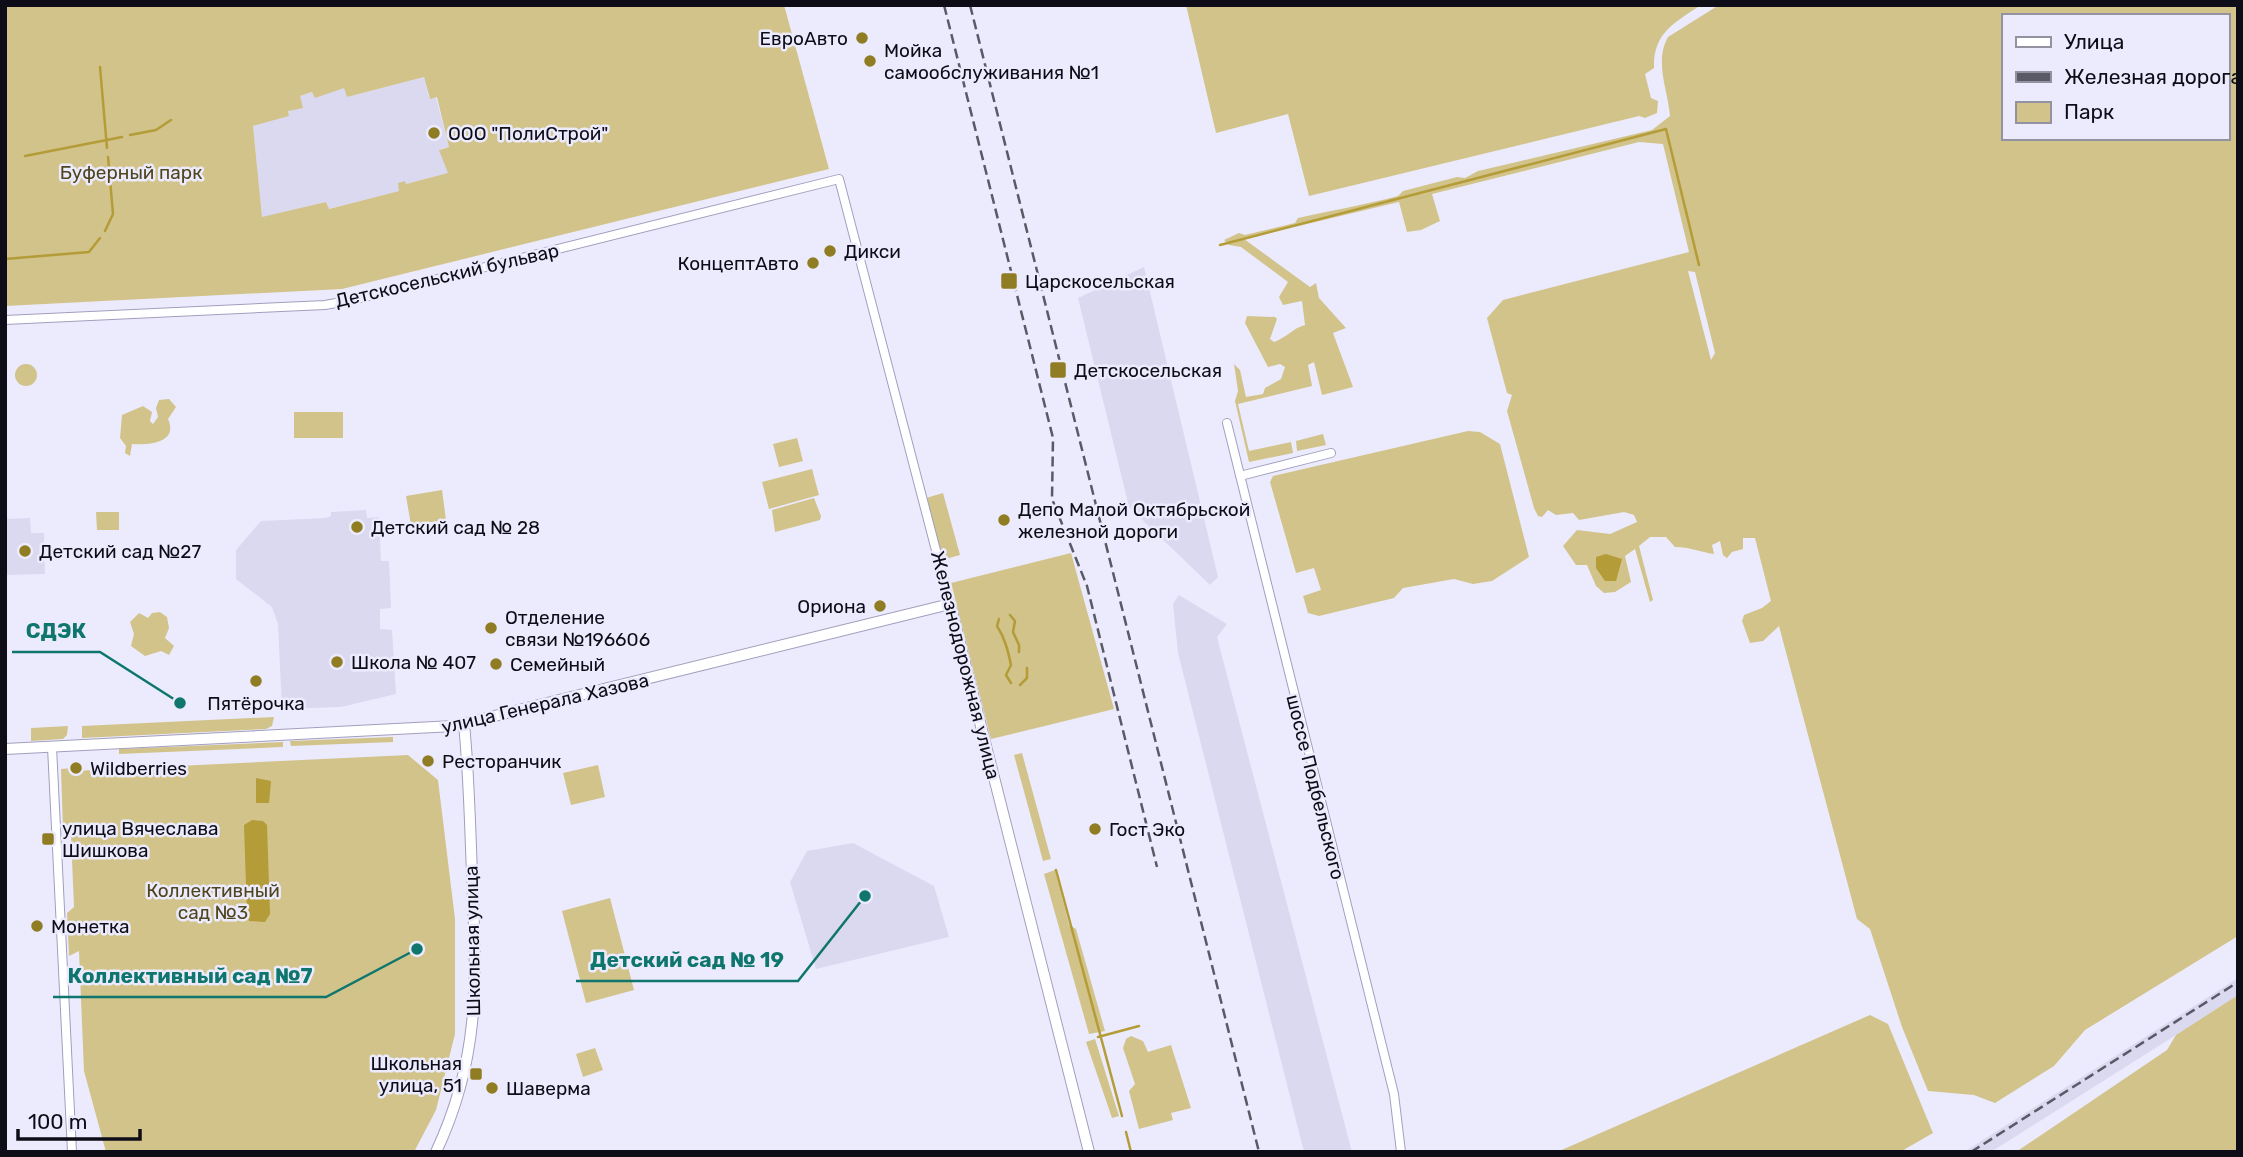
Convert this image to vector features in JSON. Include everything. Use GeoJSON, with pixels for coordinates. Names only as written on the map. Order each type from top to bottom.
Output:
{"type":"FeatureCollection","features":[{"type":"Feature","properties":{"kind":"street","name":"Детскосельский бульвар"},"geometry":{"type":"LineString","coordinates":[[5,320],[325,304],[353,300],[839,178]]}},
{"type":"Feature","properties":{"kind":"street","name":"Железнодорожная улица"},"geometry":{"type":"LineString","coordinates":[[839,178],[1089,1152]]}},
{"type":"Feature","properties":{"kind":"street","name":"шоссе Подбельского"},"geometry":{"type":"LineString","coordinates":[[1227,424],[1394,1094],[1401,1152]]}},
{"type":"Feature","properties":{"kind":"street"},"geometry":{"type":"LineString","coordinates":[[1240,476],[1331,453]]}},
{"type":"Feature","properties":{"kind":"street","name":"улица Генерала Хазова"},"geometry":{"type":"LineString","coordinates":[[5,749],[429,729],[464,724],[950,604]]}},
{"type":"Feature","properties":{"kind":"street","name":"Школьная улица"},"geometry":{"type":"LineString","coordinates":[[436,1152],[461,1089],[469,1056],[475,1008],[464,724]]}},
{"type":"Feature","properties":{"kind":"street"},"geometry":{"type":"LineString","coordinates":[[52,747],[72,1152]]}},
{"type":"Feature","properties":{"kind":"shaded area"},"geometry":{"type":"Polygon","coordinates":[[[424,77],[429,98],[436,97],[449,147],[440,149],[449,173],[406,184],[400,191],[328,209],[326,202],[262,218],[253,126],[289,116],[288,112],[300,96],[313,92],[315,98],[344,87],[347,97],[424,77]]]}},
{"type":"Feature","properties":{"kind":"shaded area"},"geometry":{"type":"Polygon","coordinates":[[[1144,267],[1218,577],[1210,585],[1129,507],[1078,298],[1144,267]]]}},
{"type":"Feature","properties":{"kind":"shaded area","name":"Школа № 407"},"geometry":{"type":"Polygon","coordinates":[[[366,510],[367,518],[379,517],[381,561],[389,561],[391,608],[380,609],[380,629],[392,630],[396,694],[341,707],[282,709],[278,624],[272,607],[236,579],[236,550],[261,521],[326,518],[331,516],[331,512],[366,510]]]}},
{"type":"Feature","properties":{"kind":"shaded area","name":"Детский сад №27"},"geometry":{"type":"Polygon","coordinates":[[[30,518],[31,533],[44,533],[45,574],[5,575],[5,519],[30,518]]]}},
{"type":"Feature","properties":{"kind":"shaded area"},"geometry":{"type":"Polygon","coordinates":[[[1606,554],[1622,559],[1616,581],[1605,581],[1596,568],[1596,557],[1606,554]]]}},
{"type":"Feature","properties":{"kind":"shaded area"},"geometry":{"type":"Polygon","coordinates":[[[1179,595],[1227,624],[1217,637],[1352,1152],[1304,1152],[1178,653],[1173,604],[1179,595]]]}},
{"type":"Feature","properties":{"kind":"shaded area"},"geometry":{"type":"Polygon","coordinates":[[[256,778],[271,781],[269,803],[256,803],[256,778]]]}},
{"type":"Feature","properties":{"kind":"shaded area"},"geometry":{"type":"Polygon","coordinates":[[[252,820],[263,821],[267,825],[270,914],[265,922],[249,921],[247,916],[244,825],[252,820]]]}},
{"type":"Feature","properties":{"kind":"shaded area"},"geometry":{"type":"Polygon","coordinates":[[[853,843],[934,886],[949,937],[816,969],[790,882],[807,851],[853,843]]]}},
{"type":"Feature","properties":{"kind":"shaded area"},"geometry":{"type":"Polygon","coordinates":[[[2238,978],[2238,995],[2176,1035],[1991,1152],[1964,1152],[2238,978]]]}},
{"type":"Feature","properties":{"kind":"green space","name":"Буферный парк"},"geometry":{"type":"Polygon","coordinates":[[[5,5],[784,5],[829,169],[342,289],[5,306],[5,5]],[[424,77],[347,97],[344,88],[315,98],[312,92],[300,96],[303,108],[288,111],[289,116],[253,126],[262,217],[326,202],[329,209],[399,191],[398,183],[405,181],[406,184],[448,173],[439,150],[449,147],[437,97],[430,99],[424,77]]]}},
{"type":"Feature","properties":{"kind":"green space"},"geometry":{"type":"Polygon","coordinates":[[[1186,5],[1701,5],[1661,37],[1654,68],[1645,74],[1651,98],[1658,101],[1657,113],[1309,196],[1288,114],[1216,133],[1186,5]]]}},
{"type":"Feature","properties":{"kind":"green space"},"geometry":{"type":"Polygon","coordinates":[[[1719,5],[2238,5],[2238,936],[2085,1030],[2054,1066],[1995,1103],[1974,1095],[1928,1091],[1902,1027],[1870,929],[1857,919],[1779,626],[1763,641],[1750,643],[1742,621],[1744,615],[1771,601],[1755,538],[1743,538],[1743,549],[1732,552],[1727,558],[1723,555],[1720,541],[1712,545],[1714,554],[1675,547],[1666,537],[1650,537],[1639,546],[1653,600],[1650,602],[1635,549],[1625,556],[1631,582],[1615,592],[1604,593],[1596,586],[1587,565],[1576,565],[1563,546],[1577,530],[1610,534],[1637,522],[1634,515],[1624,512],[1579,520],[1573,513],[1556,515],[1548,510],[1542,517],[1538,516],[1534,508],[1507,411],[1512,395],[1507,393],[1487,318],[1503,300],[1689,252],[1663,144],[1639,142],[1432,194],[1440,221],[1421,230],[1407,232],[1399,202],[1244,239],[1310,287],[1316,283],[1319,298],[1346,328],[1333,333],[1353,387],[1322,395],[1314,362],[1308,365],[1312,386],[1238,404],[1249,451],[1291,442],[1293,453],[1249,462],[1235,401],[1238,391],[1234,364],[1240,370],[1246,397],[1263,394],[1265,388],[1281,379],[1285,367],[1280,364],[1268,367],[1245,323],[1247,316],[1275,317],[1277,319],[1270,339],[1274,342],[1305,325],[1302,301],[1283,305],[1279,297],[1288,282],[1241,247],[1229,245],[1224,240],[1239,233],[1245,235],[1295,223],[1298,218],[1398,196],[1403,191],[1457,177],[1465,178],[1478,171],[1652,130],[1670,116],[1662,66],[1668,37],[1719,5]],[[1688,271],[1711,360],[1715,353],[1695,272],[1688,271]]]}},
{"type":"Feature","properties":{"kind":"green space"},"geometry":{"type":"Polygon","coordinates":[[[26,364],[34,367],[37,375],[34,383],[26,386],[18,383],[15,375],[18,367],[26,364]]]}},
{"type":"Feature","properties":{"kind":"green space"},"geometry":{"type":"Polygon","coordinates":[[[169,399],[176,407],[168,419],[170,427],[166,438],[153,443],[132,444],[130,456],[125,453],[126,446],[120,438],[122,415],[143,406],[152,412],[150,421],[153,424],[158,417],[156,408],[159,400],[169,399]]]}},
{"type":"Feature","properties":{"kind":"green space"},"geometry":{"type":"Polygon","coordinates":[[[294,412],[343,412],[343,438],[294,438],[294,412]]]}},
{"type":"Feature","properties":{"kind":"green space"},"geometry":{"type":"Polygon","coordinates":[[[1468,431],[1480,432],[1500,444],[1529,557],[1492,581],[1473,584],[1454,579],[1403,588],[1394,598],[1319,616],[1308,613],[1303,596],[1321,590],[1314,568],[1296,573],[1270,482],[1273,476],[1468,431]]]}},
{"type":"Feature","properties":{"kind":"green space"},"geometry":{"type":"Polygon","coordinates":[[[1323,434],[1326,445],[1297,451],[1296,441],[1323,434]]]}},
{"type":"Feature","properties":{"kind":"green space"},"geometry":{"type":"Polygon","coordinates":[[[797,438],[803,461],[779,467],[773,444],[797,438]]]}},
{"type":"Feature","properties":{"kind":"green space"},"geometry":{"type":"Polygon","coordinates":[[[812,469],[819,495],[769,509],[762,482],[812,469]]]}},
{"type":"Feature","properties":{"kind":"green space"},"geometry":{"type":"Polygon","coordinates":[[[442,490],[446,520],[411,525],[406,496],[442,490]]]}},
{"type":"Feature","properties":{"kind":"green space"},"geometry":{"type":"Polygon","coordinates":[[[943,493],[960,555],[942,560],[926,498],[943,493]]]}},
{"type":"Feature","properties":{"kind":"green space"},"geometry":{"type":"Polygon","coordinates":[[[814,498],[820,520],[775,532],[772,510],[814,498]]]}},
{"type":"Feature","properties":{"kind":"green space"},"geometry":{"type":"Polygon","coordinates":[[[96,512],[119,512],[119,530],[97,530],[96,512]]]}},
{"type":"Feature","properties":{"kind":"green space"},"geometry":{"type":"Polygon","coordinates":[[[1071,553],[1114,709],[991,739],[951,583],[1071,553]]]}},
{"type":"Feature","properties":{"kind":"green space"},"geometry":{"type":"Polygon","coordinates":[[[160,612],[167,617],[169,628],[165,638],[174,646],[169,655],[161,651],[145,656],[131,646],[134,634],[130,622],[139,613],[148,618],[152,613],[160,612]]]}},
{"type":"Feature","properties":{"kind":"green space"},"geometry":{"type":"Polygon","coordinates":[[[274,717],[272,726],[266,729],[82,738],[82,726],[274,717]]]}},
{"type":"Feature","properties":{"kind":"green space"},"geometry":{"type":"Polygon","coordinates":[[[68,726],[67,735],[63,739],[31,741],[31,728],[68,726]]]}},
{"type":"Feature","properties":{"kind":"green space"},"geometry":{"type":"Polygon","coordinates":[[[393,737],[393,742],[291,746],[290,741],[393,737]]]}},
{"type":"Feature","properties":{"kind":"green space"},"geometry":{"type":"Polygon","coordinates":[[[283,742],[283,747],[119,754],[119,749],[283,742]]]}},
{"type":"Feature","properties":{"kind":"green space"},"geometry":{"type":"Polygon","coordinates":[[[1022,753],[1051,859],[1043,861],[1014,755],[1022,753]]]}},
{"type":"Feature","properties":{"kind":"green space","name":"Коллективный сад №3"},"geometry":{"type":"Polygon","coordinates":[[[408,755],[438,780],[455,919],[455,1034],[436,1110],[414,1152],[106,1152],[84,1071],[79,951],[69,956],[67,913],[74,907],[71,836],[63,830],[61,769],[72,768],[73,771],[408,755]]]}},
{"type":"Feature","properties":{"kind":"green space"},"geometry":{"type":"Polygon","coordinates":[[[598,765],[605,797],[571,805],[563,773],[598,765]]]}},
{"type":"Feature","properties":{"kind":"green space"},"geometry":{"type":"Polygon","coordinates":[[[1055,870],[1069,925],[1076,929],[1105,1031],[1089,1034],[1044,874],[1055,870]]]}},
{"type":"Feature","properties":{"kind":"green space"},"geometry":{"type":"Polygon","coordinates":[[[610,898],[634,990],[586,1003],[562,911],[610,898]]]}},
{"type":"Feature","properties":{"kind":"green space"},"geometry":{"type":"Polygon","coordinates":[[[2238,995],[2238,1152],[2016,1152],[2167,1050],[2176,1035],[2238,995]]]}},
{"type":"Feature","properties":{"kind":"green space"},"geometry":{"type":"Polygon","coordinates":[[[1870,1015],[1888,1024],[1933,1133],[1900,1152],[1557,1152],[1870,1015]]]}},
{"type":"Feature","properties":{"kind":"green space"},"geometry":{"type":"Polygon","coordinates":[[[1131,1036],[1143,1041],[1148,1052],[1171,1045],[1191,1108],[1171,1113],[1173,1120],[1139,1129],[1129,1091],[1135,1084],[1123,1048],[1126,1039],[1131,1036]]]}},
{"type":"Feature","properties":{"kind":"green space"},"geometry":{"type":"Polygon","coordinates":[[[1095,1039],[1119,1116],[1112,1118],[1086,1042],[1095,1039]]]}},
{"type":"Feature","properties":{"kind":"green space"},"geometry":{"type":"Polygon","coordinates":[[[595,1048],[603,1070],[583,1077],[576,1054],[595,1048]]]}},
{"type":"Feature","properties":{"kind":"waterway"},"geometry":{"type":"LineString","coordinates":[[100,67],[107,148]]}},
{"type":"Feature","properties":{"kind":"waterway"},"geometry":{"type":"LineString","coordinates":[[130,135],[156,130],[171,120]]}},
{"type":"Feature","properties":{"kind":"waterway"},"geometry":{"type":"LineString","coordinates":[[1220,245],[1666,129],[1699,265]]}},
{"type":"Feature","properties":{"kind":"waterway"},"geometry":{"type":"LineString","coordinates":[[25,156],[122,137]]}},
{"type":"Feature","properties":{"kind":"waterway"},"geometry":{"type":"LineString","coordinates":[[105,231],[113,214],[108,157]]}},
{"type":"Feature","properties":{"kind":"waterway"},"geometry":{"type":"LineString","coordinates":[[5,259],[89,252],[100,238]]}},
{"type":"Feature","properties":{"kind":"waterway"},"geometry":{"type":"LineString","coordinates":[[1010,615],[1015,621],[1013,632],[1019,652]]}},
{"type":"Feature","properties":{"kind":"waterway"},"geometry":{"type":"LineString","coordinates":[[999,619],[997,626],[1011,665],[1006,675],[1011,683]]}},
{"type":"Feature","properties":{"kind":"waterway"},"geometry":{"type":"LineString","coordinates":[[1020,685],[1027,678],[1027,668]]}},
{"type":"Feature","properties":{"kind":"waterway"},"geometry":{"type":"LineString","coordinates":[[1056,870],[1122,1116]]}},
{"type":"Feature","properties":{"kind":"waterway"},"geometry":{"type":"LineString","coordinates":[[1098,1037],[1139,1026]]}},
{"type":"Feature","properties":{"kind":"waterway"},"geometry":{"type":"LineString","coordinates":[[1126,1132],[1131,1152]]}},
{"type":"Feature","properties":{"kind":"railway"},"geometry":{"type":"LineString","coordinates":[[944,5],[1053,438],[1052,499],[1087,586],[1157,867]]}},
{"type":"Feature","properties":{"kind":"railway"},"geometry":{"type":"LineString","coordinates":[[970,5],[1259,1152]]}},
{"type":"Feature","properties":{"kind":"railway"},"geometry":{"type":"LineString","coordinates":[[1971,1152],[2238,982]]}},
{"type":"Feature","properties":{"kind":"place","name":"ЕвроАвто"},"geometry":{"type":"Point","coordinates":[862,38]}},
{"type":"Feature","properties":{"kind":"place","name":"Мойка самообслуживания №1"},"geometry":{"type":"Point","coordinates":[870,61]}},
{"type":"Feature","properties":{"kind":"place","name":"ООО \"ПолиСтрой\""},"geometry":{"type":"Point","coordinates":[434,133]}},
{"type":"Feature","properties":{"kind":"place","name":"Дикси"},"geometry":{"type":"Point","coordinates":[830,251]}},
{"type":"Feature","properties":{"kind":"place","name":"КонцептАвто"},"geometry":{"type":"Point","coordinates":[813,263]}},
{"type":"Feature","properties":{"kind":"place","name":"Царскосельская"},"geometry":{"type":"Point","coordinates":[1009,281]}},
{"type":"Feature","properties":{"kind":"place","name":"Детскосельская"},"geometry":{"type":"Point","coordinates":[1058,370]}},
{"type":"Feature","properties":{"kind":"place","name":"Депо Малой Октябрьской железной дороги"},"geometry":{"type":"Point","coordinates":[1004,520]}},
{"type":"Feature","properties":{"kind":"place","name":"Детский сад № 28"},"geometry":{"type":"Point","coordinates":[357,527]}},
{"type":"Feature","properties":{"kind":"place","name":"Детский сад №27"},"geometry":{"type":"Point","coordinates":[25,551]}},
{"type":"Feature","properties":{"kind":"place","name":"Ориона"},"geometry":{"type":"Point","coordinates":[880,606]}},
{"type":"Feature","properties":{"kind":"place","name":"Отделение связи №196606"},"geometry":{"type":"Point","coordinates":[491,628]}},
{"type":"Feature","properties":{"kind":"place","name":"Школа № 407"},"geometry":{"type":"Point","coordinates":[337,662]}},
{"type":"Feature","properties":{"kind":"place","name":"Семейный"},"geometry":{"type":"Point","coordinates":[496,664]}},
{"type":"Feature","properties":{"kind":"place","name":"Пятёрочка"},"geometry":{"type":"Point","coordinates":[256,681]}},
{"type":"Feature","properties":{"kind":"place","name":"СДЭК"},"geometry":{"type":"Point","coordinates":[180,703]}},
{"type":"Feature","properties":{"kind":"place","name":"Ресторанчик"},"geometry":{"type":"Point","coordinates":[428,761]}},
{"type":"Feature","properties":{"kind":"place","name":"Wildberries"},"geometry":{"type":"Point","coordinates":[76,768]}},
{"type":"Feature","properties":{"kind":"place","name":"Гост Эко"},"geometry":{"type":"Point","coordinates":[1095,829]}},
{"type":"Feature","properties":{"kind":"place","name":"улица Вячеслава Шишкова"},"geometry":{"type":"Point","coordinates":[48,839]}},
{"type":"Feature","properties":{"kind":"place","name":"Детский сад № 19"},"geometry":{"type":"Point","coordinates":[865,896]}},
{"type":"Feature","properties":{"kind":"place","name":"Монетка"},"geometry":{"type":"Point","coordinates":[37,926]}},
{"type":"Feature","properties":{"kind":"place","name":"Коллективный сад №7"},"geometry":{"type":"Point","coordinates":[417,949]}},
{"type":"Feature","properties":{"kind":"place","name":"Школьная улица, 51"},"geometry":{"type":"Point","coordinates":[476,1074]}},
{"type":"Feature","properties":{"kind":"place","name":"Шаверма"},"geometry":{"type":"Point","coordinates":[492,1088]}}]}
